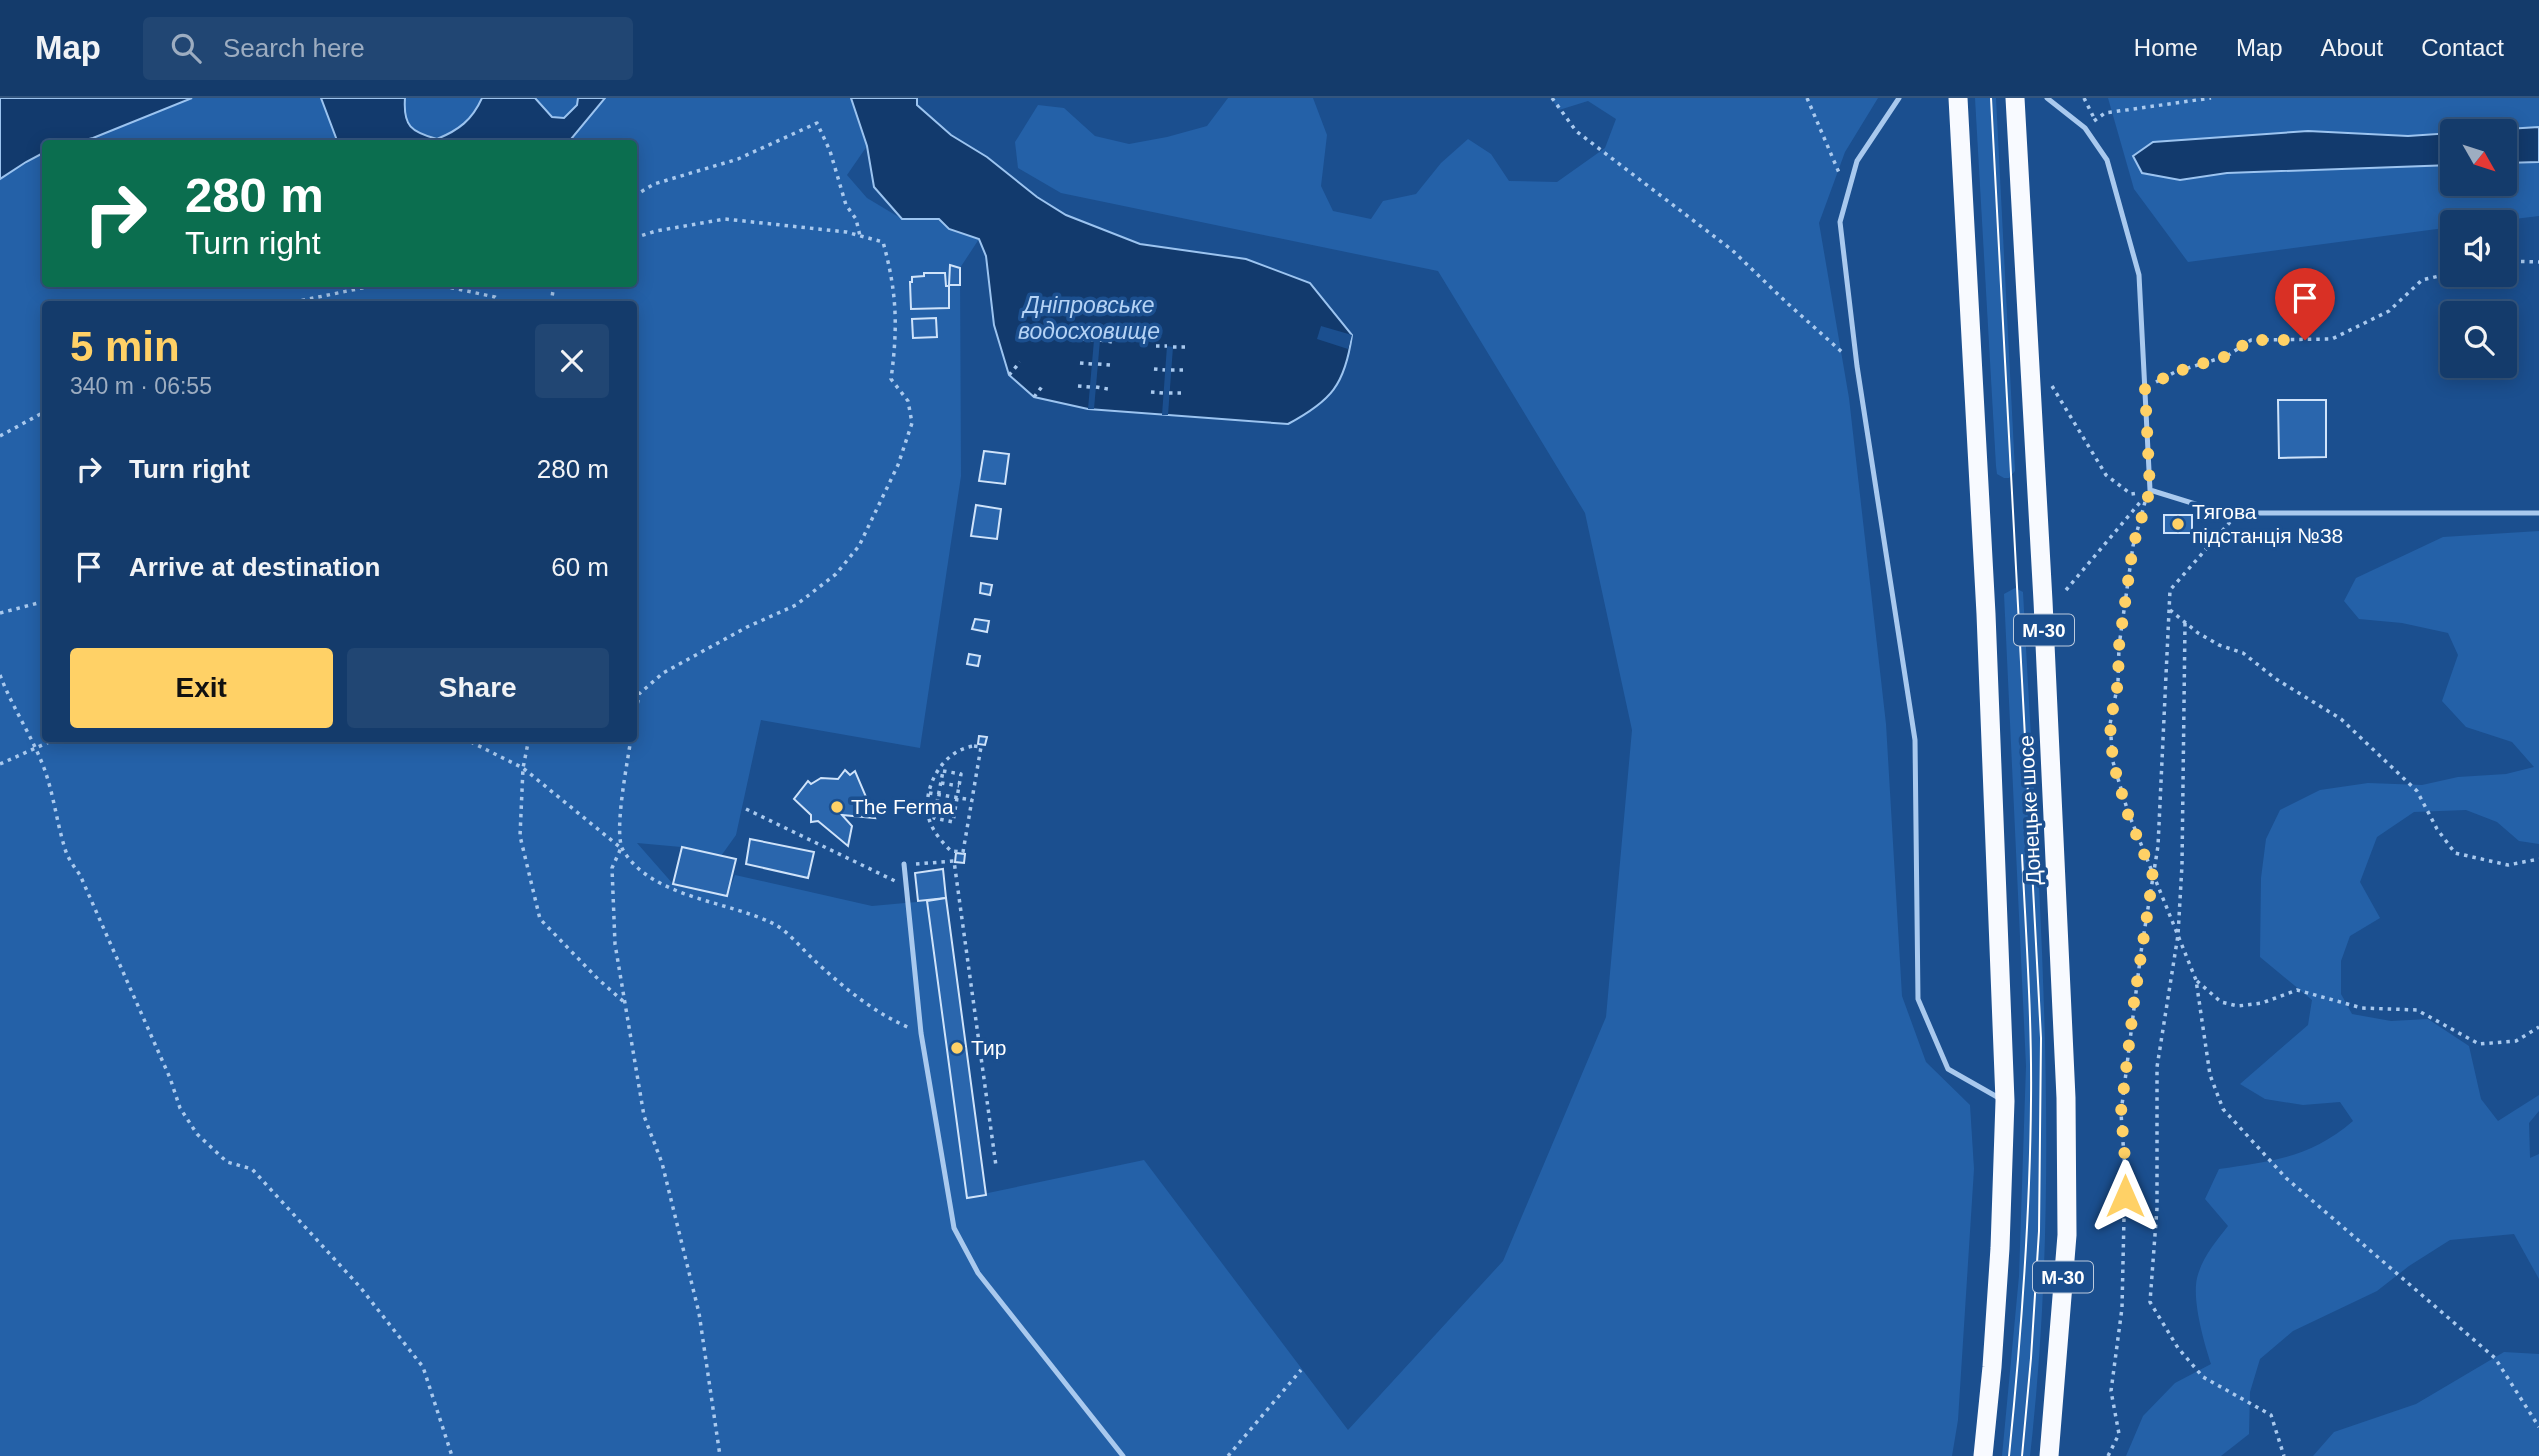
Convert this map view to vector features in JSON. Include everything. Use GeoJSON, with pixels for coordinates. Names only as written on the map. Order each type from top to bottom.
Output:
{"type":"FeatureCollection","features":[{"type":"Feature","properties":{"kind":"highway","name":"Донецьке шосе"},"geometry":{"type":"LineString","coordinates":[[1958,98],[1986,614],[2005,1101],[2000,1248],[1983,1456]]}},
{"type":"Feature","properties":{"kind":"highway","name":"Донецьке шосе"},"geometry":{"type":"LineString","coordinates":[[2015,98],[2066,1098],[2067,1235],[2049,1456]]}},
{"type":"Feature","properties":{"kind":"lane"},"geometry":{"type":"LineString","coordinates":[[1899,98],[1857,161],[1840,222],[1857,366],[1915,740],[1918,999],[1948,1069],[2005,1101]]}},
{"type":"Feature","properties":{"kind":"lane"},"geometry":{"type":"LineString","coordinates":[[2047,98],[2085,128],[2107,160],[2139,275],[2150,490],[2208,508],[2238,513],[2539,513]]}},
{"type":"Feature","properties":{"kind":"lane"},"geometry":{"type":"LineString","coordinates":[[904,864],[921,1033],[954,1228],[978,1273],[1123,1456]]}},
{"type":"Feature","properties":{"kind":"path"},"geometry":{"type":"LineString","coordinates":[[1552,98],[1576,131],[1732,250],[1857,366]]}},
{"type":"Feature","properties":{"kind":"path"},"geometry":{"type":"LineString","coordinates":[[1807,98],[1848,193]]}},
{"type":"Feature","properties":{"kind":"path"},"geometry":{"type":"LineString","coordinates":[[2084,98],[2095,121]]}},
{"type":"Feature","properties":{"kind":"path"},"geometry":{"type":"LineString","coordinates":[[2085,128],[2105,113],[2211,98]]}},
{"type":"Feature","properties":{"kind":"path"},"geometry":{"type":"LineString","coordinates":[[637,195],[654,184],[738,159],[817,123],[830,151],[846,205],[856,219],[860,236]]}},
{"type":"Feature","properties":{"kind":"path"},"geometry":{"type":"LineString","coordinates":[[637,237],[725,219],[846,232],[883,242],[895,293],[896,340],[891,379],[908,401],[912,423],[898,465],[859,546],[836,574],[796,605],[747,627],[663,673],[639,694],[637,705]]}},
{"type":"Feature","properties":{"kind":"path"},"geometry":{"type":"LineString","coordinates":[[2517,261],[2539,262]]}},
{"type":"Feature","properties":{"kind":"path"},"geometry":{"type":"LineString","coordinates":[[2145,388],[2175,372],[2227,356],[2251,340],[2332,340],[2389,310],[2422,280],[2440,276]]}},
{"type":"Feature","properties":{"kind":"path"},"geometry":{"type":"LineString","coordinates":[[299,301],[367,287]]}},
{"type":"Feature","properties":{"kind":"path"},"geometry":{"type":"LineString","coordinates":[[449,287],[495,296],[501,301]]}},
{"type":"Feature","properties":{"kind":"path"},"geometry":{"type":"LineString","coordinates":[[1083,339],[1094,340]]}},
{"type":"Feature","properties":{"kind":"path"},"geometry":{"type":"LineString","coordinates":[[1100,340],[1112,342]]}},
{"type":"Feature","properties":{"kind":"path"},"geometry":{"type":"LineString","coordinates":[[1156,346],[1167,346]]}},
{"type":"Feature","properties":{"kind":"path"},"geometry":{"type":"LineString","coordinates":[[1173,347],[1186,347]]}},
{"type":"Feature","properties":{"kind":"path"},"geometry":{"type":"LineString","coordinates":[[1009,375],[1020,362]]}},
{"type":"Feature","properties":{"kind":"path"},"geometry":{"type":"LineString","coordinates":[[1080,363],[1092,364]]}},
{"type":"Feature","properties":{"kind":"path"},"geometry":{"type":"LineString","coordinates":[[1098,364],[1110,365]]}},
{"type":"Feature","properties":{"kind":"path"},"geometry":{"type":"LineString","coordinates":[[1154,369],[1184,370]]}},
{"type":"Feature","properties":{"kind":"path"},"geometry":{"type":"LineString","coordinates":[[2047,378],[2106,475],[2131,494],[2150,490]]}},
{"type":"Feature","properties":{"kind":"path"},"geometry":{"type":"LineString","coordinates":[[1034,397],[1044,384]]}},
{"type":"Feature","properties":{"kind":"path"},"geometry":{"type":"LineString","coordinates":[[1078,386],[1090,387]]}},
{"type":"Feature","properties":{"kind":"path"},"geometry":{"type":"LineString","coordinates":[[1096,387],[1108,389]]}},
{"type":"Feature","properties":{"kind":"path"},"geometry":{"type":"LineString","coordinates":[[1151,392],[1163,393]]}},
{"type":"Feature","properties":{"kind":"path"},"geometry":{"type":"LineString","coordinates":[[1169,393],[1182,393]]}},
{"type":"Feature","properties":{"kind":"path"},"geometry":{"type":"LineString","coordinates":[[0,436],[42,413]]}},
{"type":"Feature","properties":{"kind":"path"},"geometry":{"type":"LineString","coordinates":[[2066,590],[2150,490]]}},
{"type":"Feature","properties":{"kind":"path"},"geometry":{"type":"LineString","coordinates":[[2150,490],[2133,546],[2119,646],[2118,683],[2110,724],[2113,762],[2127,812],[2196,979],[2210,1075],[2223,1109],[2286,1178],[2495,1358],[2539,1427]]}},
{"type":"Feature","properties":{"kind":"path"},"geometry":{"type":"LineString","coordinates":[[2108,1456],[2119,1434],[2110,1391],[2122,1308],[2126,1171],[2121,1112],[2139,965],[2158,846],[2170,590],[2238,513]]}},
{"type":"Feature","properties":{"kind":"path"},"geometry":{"type":"LineString","coordinates":[[0,613],[42,602]]}},
{"type":"Feature","properties":{"kind":"path"},"geometry":{"type":"LineString","coordinates":[[2170,609],[2185,623],[2219,645],[2243,653],[2276,679],[2341,719],[2417,791],[2437,828],[2455,853],[2508,865],[2539,859]]}},
{"type":"Feature","properties":{"kind":"path"},"geometry":{"type":"LineString","coordinates":[[2185,623],[2182,865],[2178,935],[2157,1067],[2157,1208],[2150,1302],[2178,1348],[2203,1377],[2271,1415],[2284,1456]]}},
{"type":"Feature","properties":{"kind":"path"},"geometry":{"type":"LineString","coordinates":[[0,675],[10,702],[36,748],[52,791],[66,854],[80,875],[165,1066],[180,1108],[197,1134],[227,1162],[252,1170],[360,1287],[390,1324],[423,1367],[452,1456]]}},
{"type":"Feature","properties":{"kind":"path"},"geometry":{"type":"LineString","coordinates":[[0,764],[49,742]]}},
{"type":"Feature","properties":{"kind":"path"},"geometry":{"type":"LineString","coordinates":[[471,742],[523,768],[621,848],[636,866],[659,883],[776,925],[883,1017],[921,1033]]}},
{"type":"Feature","properties":{"kind":"path"},"geometry":{"type":"LineString","coordinates":[[528,742],[523,768],[520,836],[540,919],[626,1004]]}},
{"type":"Feature","properties":{"kind":"path"},"geometry":{"type":"LineString","coordinates":[[630,742],[620,807],[621,848],[612,868],[615,944],[644,1116],[662,1163],[699,1313],[720,1456]]}},
{"type":"Feature","properties":{"kind":"path"},"geometry":{"type":"LineString","coordinates":[[965,747],[981,747],[962,852],[951,851],[942,842],[927,802],[941,770],[946,760],[965,747]]}},
{"type":"Feature","properties":{"kind":"path"},"geometry":{"type":"LineString","coordinates":[[932,819],[939,795],[941,770]]}},
{"type":"Feature","properties":{"kind":"path"},"geometry":{"type":"LineString","coordinates":[[932,819],[953,822],[961,774],[941,770]]}},
{"type":"Feature","properties":{"kind":"path"},"geometry":{"type":"LineString","coordinates":[[941,783],[959,786]]}},
{"type":"Feature","properties":{"kind":"path"},"geometry":{"type":"LineString","coordinates":[[929,793],[972,800]]}},
{"type":"Feature","properties":{"kind":"path"},"geometry":{"type":"LineString","coordinates":[[936,807],[954,810]]}},
{"type":"Feature","properties":{"kind":"path"},"geometry":{"type":"LineString","coordinates":[[746,808],[907,886]]}},
{"type":"Feature","properties":{"kind":"path"},"geometry":{"type":"LineString","coordinates":[[904,864],[954,861],[996,1166]]}},
{"type":"Feature","properties":{"kind":"path"},"geometry":{"type":"LineString","coordinates":[[2196,979],[2221,1002],[2238,1006],[2262,1003],[2297,990],[2362,1008],[2417,1010],[2479,1044],[2516,1041],[2539,1027]]}},
{"type":"Feature","properties":{"kind":"path"},"geometry":{"type":"LineString","coordinates":[[1228,1456],[1301,1370]]}},
{"type":"Feature","properties":{"kind":"shaded area"},"geometry":{"type":"Polygon","coordinates":[[[192,98],[321,98],[337,140],[86,140],[192,98]]]}},
{"type":"Feature","properties":{"kind":"shaded area"},"geometry":{"type":"Polygon","coordinates":[[[405,98],[482,98],[464,123],[437,139],[421,134],[410,126],[405,98]]]}},
{"type":"Feature","properties":{"kind":"shaded area"},"geometry":{"type":"Polygon","coordinates":[[[535,98],[578,98],[577,105],[564,118],[553,117],[535,98]]]}},
{"type":"Feature","properties":{"kind":"shaded area"},"geometry":{"type":"Polygon","coordinates":[[[605,98],[851,98],[867,146],[847,175],[867,198],[902,219],[940,219],[948,229],[979,239],[960,268],[961,476],[920,748],[761,720],[736,835],[721,856],[681,847],[637,843],[673,884],[727,896],[735,875],[872,906],[927,901],[969,1197],[1144,1160],[1348,1430],[1503,1261],[1606,1017],[1632,730],[1585,513],[1438,271],[1061,193],[1018,168],[1015,142],[1038,105],[1064,108],[1095,136],[1129,144],[1207,126],[1228,98],[1313,98],[1327,135],[1321,186],[1333,211],[1371,219],[1383,201],[1416,194],[1441,163],[1468,139],[1491,154],[1509,181],[1557,182],[1605,148],[1616,119],[1588,101],[1559,110],[1551,98],[1878,98],[1845,152],[1819,223],[1849,398],[1886,724],[1902,996],[1926,1062],[1970,1105],[1974,1169],[1958,1420],[1952,1456],[0,1456],[0,179],[42,154],[42,287],[637,287],[637,140],[570,140],[605,98]]]}},
{"type":"Feature","properties":{"kind":"shaded area"},"geometry":{"type":"Polygon","coordinates":[[[1975,98],[1996,98],[2015,471],[2009,478],[1997,474],[1996,466],[1975,98]]]}},
{"type":"Feature","properties":{"kind":"shaded area"},"geometry":{"type":"Polygon","coordinates":[[[2108,98],[2539,98],[2539,216],[2517,219],[2517,210],[2440,210],[2440,229],[2188,262],[2134,189],[2108,98]]]}},
{"type":"Feature","properties":{"kind":"shaded area"},"geometry":{"type":"Polygon","coordinates":[[[2539,531],[2539,844],[2519,841],[2497,822],[2466,810],[2414,812],[2377,837],[2360,882],[2380,918],[2350,936],[2341,961],[2341,994],[2352,1014],[2391,1021],[2428,1019],[2469,1046],[2481,1099],[2498,1121],[2539,1095],[2539,1111],[2529,1123],[2530,1158],[2539,1154],[2539,1279],[2514,1234],[2450,1240],[2409,1266],[2377,1291],[2293,1331],[2260,1359],[2250,1392],[2249,1434],[2221,1456],[2126,1456],[2143,1416],[2175,1383],[2211,1364],[2200,1321],[2196,1287],[2202,1264],[2228,1226],[2205,1199],[2219,1169],[2290,1156],[2321,1143],[2353,1121],[2340,1102],[2303,1105],[2265,1099],[2240,1084],[2308,1025],[2312,1000],[2260,957],[2261,878],[2266,839],[2280,810],[2320,790],[2368,783],[2422,785],[2458,777],[2506,774],[2534,767],[2512,742],[2466,727],[2442,701],[2458,655],[2448,633],[2402,623],[2359,619],[2344,601],[2356,578],[2443,537],[2539,531]]]}},
{"type":"Feature","properties":{"kind":"shaded area"},"geometry":{"type":"Polygon","coordinates":[[[2015,588],[2023,592],[2041,917],[2046,1131],[2040,1347],[2030,1456],[2002,1456],[2019,1276],[2026,1066],[2004,594],[2015,588]]]}},
{"type":"Feature","properties":{"kind":"shaded area"},"geometry":{"type":"Polygon","coordinates":[[[2504,1352],[2539,1354],[2539,1456],[2313,1456],[2334,1432],[2416,1404],[2504,1352]]]}},
{"type":"Feature","properties":{"kind":"water"},"geometry":{"type":"Polygon","coordinates":[[[0,98],[192,98],[93,138],[42,140],[42,154],[0,179],[0,98]]]}},
{"type":"Feature","properties":{"kind":"water"},"geometry":{"type":"Polygon","coordinates":[[[321,98],[405,98],[410,126],[421,134],[437,139],[464,123],[482,98],[535,98],[552,117],[564,118],[577,105],[578,98],[605,98],[570,140],[337,140],[321,98]]]}},
{"type":"Feature","properties":{"kind":"water","name":"Дніпровське водосховище"},"geometry":{"type":"Polygon","coordinates":[[[851,98],[917,98],[917,105],[951,135],[987,157],[1037,197],[1066,215],[1140,244],[1246,259],[1310,283],[1352,335],[1345,367],[1334,390],[1303,416],[1288,424],[1088,409],[1034,397],[1009,375],[994,325],[986,256],[979,239],[949,229],[939,219],[902,219],[874,187],[867,146],[851,98]]]}},
{"type":"Feature","properties":{"kind":"water"},"geometry":{"type":"Polygon","coordinates":[[[2539,127],[2539,162],[2517,163],[2517,128],[2539,127]]]}},
{"type":"Feature","properties":{"kind":"water"},"geometry":{"type":"Polygon","coordinates":[[[2308,131],[2408,136],[2440,134],[2440,165],[2227,173],[2180,180],[2142,173],[2133,156],[2153,142],[2308,131]]]}},
{"type":"Feature","properties":{"kind":"pier"},"geometry":{"type":"Polygon","coordinates":[[[1321,326],[1352,335],[1348,349],[1317,339],[1321,326]]]}},
{"type":"Feature","properties":{"kind":"pier"},"geometry":{"type":"Polygon","coordinates":[[[1094,340],[1100,340],[1094,409],[1088,409],[1094,340]]]}},
{"type":"Feature","properties":{"kind":"pier"},"geometry":{"type":"Polygon","coordinates":[[[1167,346],[1173,347],[1168,415],[1162,415],[1167,346]]]}},
{"type":"Feature","properties":{"kind":"building"},"geometry":{"type":"Polygon","coordinates":[[[950,265],[960,268],[960,285],[949,285],[950,265]]]}},
{"type":"Feature","properties":{"kind":"building"},"geometry":{"type":"Polygon","coordinates":[[[924,273],[945,273],[946,286],[949,286],[949,308],[911,309],[910,282],[912,277],[924,276],[924,273]]]}},
{"type":"Feature","properties":{"kind":"building"},"geometry":{"type":"Polygon","coordinates":[[[936,318],[937,337],[913,338],[912,319],[936,318]]]}},
{"type":"Feature","properties":{"kind":"building"},"geometry":{"type":"Polygon","coordinates":[[[2278,400],[2326,400],[2326,457],[2279,458],[2278,400]]]}},
{"type":"Feature","properties":{"kind":"building"},"geometry":{"type":"Polygon","coordinates":[[[984,451],[1009,454],[1005,484],[979,481],[984,451]]]}},
{"type":"Feature","properties":{"kind":"building"},"geometry":{"type":"Polygon","coordinates":[[[976,505],[1001,509],[997,539],[971,536],[976,505]]]}},
{"type":"Feature","properties":{"kind":"building","name":"Тягова пiдстанцiя №38"},"geometry":{"type":"Polygon","coordinates":[[[2164,515],[2192,515],[2192,533],[2164,533],[2164,515]]]}},
{"type":"Feature","properties":{"kind":"building"},"geometry":{"type":"Polygon","coordinates":[[[981,583],[992,585],[990,595],[980,593],[981,583]]]}},
{"type":"Feature","properties":{"kind":"building"},"geometry":{"type":"Polygon","coordinates":[[[975,619],[989,621],[987,632],[972,629],[975,619]]]}},
{"type":"Feature","properties":{"kind":"building"},"geometry":{"type":"Polygon","coordinates":[[[969,654],[980,656],[978,666],[967,664],[969,654]]]}},
{"type":"Feature","properties":{"kind":"building"},"geometry":{"type":"Polygon","coordinates":[[[979,736],[987,737],[985,745],[978,744],[979,736]]]}},
{"type":"Feature","properties":{"kind":"building","name":"The Ferma"},"geometry":{"type":"Polygon","coordinates":[[[845,770],[850,775],[855,771],[875,818],[842,815],[852,826],[848,846],[818,821],[811,822],[811,815],[794,799],[808,781],[811,784],[821,778],[838,779],[845,770]]]}},
{"type":"Feature","properties":{"kind":"building"},"geometry":{"type":"Polygon","coordinates":[[[750,839],[814,852],[808,878],[746,864],[750,839]]]}},
{"type":"Feature","properties":{"kind":"building"},"geometry":{"type":"Polygon","coordinates":[[[682,847],[736,859],[727,896],[673,884],[682,847]]]}},
{"type":"Feature","properties":{"kind":"building"},"geometry":{"type":"Polygon","coordinates":[[[956,853],[965,854],[964,863],[955,862],[956,853]]]}},
{"type":"Feature","properties":{"kind":"building"},"geometry":{"type":"Polygon","coordinates":[[[943,869],[946,898],[918,901],[915,873],[943,869]]]}},
{"type":"Feature","properties":{"kind":"building","name":"Тир"},"geometry":{"type":"Polygon","coordinates":[[[946,898],[986,1195],[967,1198],[927,901],[946,898]]]}},
{"type":"Feature","properties":{"kind":"tram line"},"geometry":{"type":"LineString","coordinates":[[1991,98],[2041,1038],[2039,1231],[2022,1456]]}},
{"type":"Feature","properties":{"kind":"tram line"},"geometry":{"type":"LineString","coordinates":[[2009,1456],[2024,1278],[2031,1100],[2031,1039],[2022,855]]}},
{"type":"Feature","properties":{"kind":"place","name":"Тягова пiдстанцiя №38"},"geometry":{"type":"Point","coordinates":[2178,524]}},
{"type":"Feature","properties":{"kind":"place","name":"The Ferma"},"geometry":{"type":"Point","coordinates":[837,807]}},
{"type":"Feature","properties":{"kind":"place","name":"Тир"},"geometry":{"type":"Point","coordinates":[957,1048]}},
{"type":"Feature","properties":{"kind":"route"},"geometry":{"type":"LineString","coordinates":[[2125,1196],[2126,1171],[2121,1112],[2153,876],[2127,812],[2113,762],[2110,724],[2118,683],[2119,646],[2133,546],[2150,490],[2145,388],[2175,372],[2227,356],[2251,340],[2305,340]]}}]}
